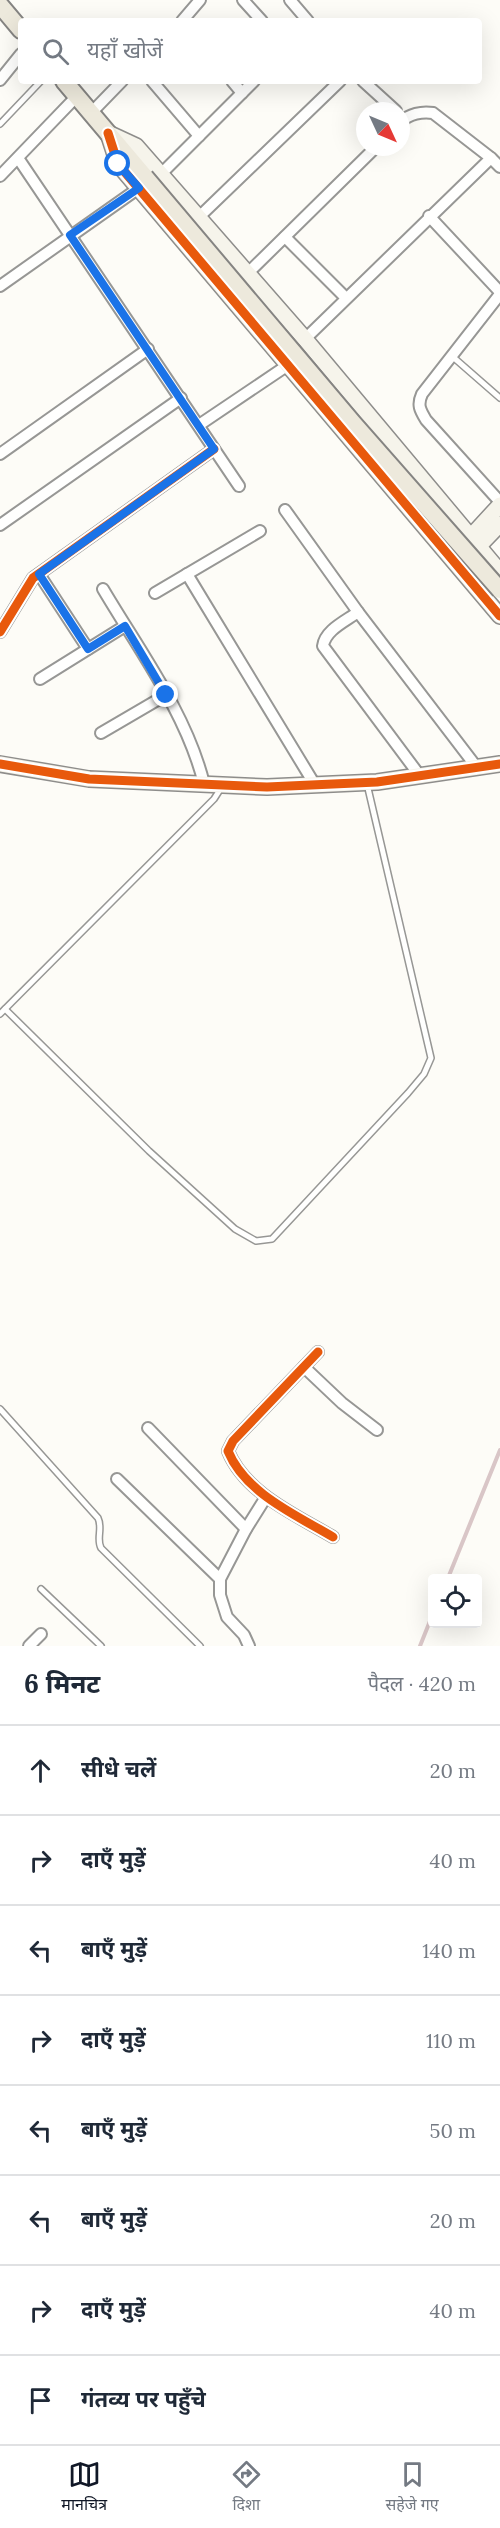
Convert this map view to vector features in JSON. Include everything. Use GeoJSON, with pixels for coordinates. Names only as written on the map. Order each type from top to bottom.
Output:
{"type":"FeatureCollection","features":[{"type":"Feature","properties":{"kind":"main road"},"geometry":{"type":"LineString","coordinates":[[0,5],[18,26]]}},
{"type":"Feature","properties":{"kind":"main road"},"geometry":{"type":"LineString","coordinates":[[67,84],[353,423],[500,590]]}},
{"type":"Feature","properties":{"kind":"street"},"geometry":{"type":"LineString","coordinates":[[185,18],[200,0]]}},
{"type":"Feature","properties":{"kind":"street"},"geometry":{"type":"LineString","coordinates":[[243,0],[259,18]]}},
{"type":"Feature","properties":{"kind":"street"},"geometry":{"type":"LineString","coordinates":[[290,0],[305,18]]}},
{"type":"Feature","properties":{"kind":"street"},"geometry":{"type":"LineString","coordinates":[[0,80],[18,58]]}},
{"type":"Feature","properties":{"kind":"street"},"geometry":{"type":"LineString","coordinates":[[91,113],[119,84]]}},
{"type":"Feature","properties":{"kind":"street"},"geometry":{"type":"LineString","coordinates":[[155,84],[199,136]]}},
{"type":"Feature","properties":{"kind":"street"},"geometry":{"type":"LineString","coordinates":[[234,84],[242,93]]}},
{"type":"Feature","properties":{"kind":"street"},"geometry":{"type":"LineString","coordinates":[[0,286],[148,180],[199,136],[251,84]]}},
{"type":"Feature","properties":{"kind":"street"},"geometry":{"type":"LineString","coordinates":[[199,217],[337,84]]}},
{"type":"Feature","properties":{"kind":"street"},"geometry":{"type":"LineString","coordinates":[[366,84],[385,102]]}},
{"type":"Feature","properties":{"kind":"street"},"geometry":{"type":"LineString","coordinates":[[0,176],[77,96]]}},
{"type":"Feature","properties":{"kind":"street"},"geometry":{"type":"LineString","coordinates":[[410,115],[433,113],[500,167]]}},
{"type":"Feature","properties":{"kind":"street"},"geometry":{"type":"LineString","coordinates":[[248,273],[367,156]]}},
{"type":"Feature","properties":{"kind":"street"},"geometry":{"type":"LineString","coordinates":[[18,158],[239,486]]}},
{"type":"Feature","properties":{"kind":"street"},"geometry":{"type":"LineString","coordinates":[[305,339],[491,158]]}},
{"type":"Feature","properties":{"kind":"street"},"geometry":{"type":"LineString","coordinates":[[148,180],[199,217],[305,339],[500,572]]}},
{"type":"Feature","properties":{"kind":"street"},"geometry":{"type":"LineString","coordinates":[[148,180],[288,365],[500,616]]}},
{"type":"Feature","properties":{"kind":"street"},"geometry":{"type":"LineString","coordinates":[[429,216],[500,293],[418,402],[420,410],[500,503],[474,541],[455,563]]}},
{"type":"Feature","properties":{"kind":"street"},"geometry":{"type":"LineString","coordinates":[[285,237],[346,298]]}},
{"type":"Feature","properties":{"kind":"street"},"geometry":{"type":"LineString","coordinates":[[0,454],[148,349]]}},
{"type":"Feature","properties":{"kind":"street"},"geometry":{"type":"LineString","coordinates":[[199,425],[288,365]]}},
{"type":"Feature","properties":{"kind":"street"},"geometry":{"type":"LineString","coordinates":[[0,525],[181,398]]}},
{"type":"Feature","properties":{"kind":"street"},"geometry":{"type":"LineString","coordinates":[[0,632],[33,578],[214,449]]}},
{"type":"Feature","properties":{"kind":"street"},"geometry":{"type":"LineString","coordinates":[[285,510],[358,612],[478,768]]}},
{"type":"Feature","properties":{"kind":"street"},"geometry":{"type":"LineString","coordinates":[[474,541],[500,524]]}},
{"type":"Feature","properties":{"kind":"street"},"geometry":{"type":"LineString","coordinates":[[154,592],[260,531]]}},
{"type":"Feature","properties":{"kind":"street"},"geometry":{"type":"LineString","coordinates":[[39,574],[88,649]]}},
{"type":"Feature","properties":{"kind":"street"},"geometry":{"type":"LineString","coordinates":[[187,574],[315,785]]}},
{"type":"Feature","properties":{"kind":"street"},"geometry":{"type":"LineString","coordinates":[[103,589],[166,695],[197,756],[204,784]]}},
{"type":"Feature","properties":{"kind":"street"},"geometry":{"type":"LineString","coordinates":[[358,612],[330,632],[323,646],[420,776]]}},
{"type":"Feature","properties":{"kind":"street"},"geometry":{"type":"LineString","coordinates":[[40,679],[125,626]]}},
{"type":"Feature","properties":{"kind":"street"},"geometry":{"type":"LineString","coordinates":[[101,734],[166,695]]}},
{"type":"Feature","properties":{"kind":"street"},"geometry":{"type":"LineString","coordinates":[[0,764],[89,779],[267,787],[367,783],[500,764]]}},
{"type":"Feature","properties":{"kind":"street"},"geometry":{"type":"LineString","coordinates":[[318,1352],[233,1441],[228,1451],[236,1467],[266,1497],[333,1537]]}},
{"type":"Feature","properties":{"kind":"street"},"geometry":{"type":"LineString","coordinates":[[304,1367],[342,1403],[377,1430]]}},
{"type":"Feature","properties":{"kind":"street"},"geometry":{"type":"LineString","coordinates":[[148,1428],[246,1529]]}},
{"type":"Feature","properties":{"kind":"street"},"geometry":{"type":"LineString","coordinates":[[117,1479],[220,1579]]}},
{"type":"Feature","properties":{"kind":"street"},"geometry":{"type":"LineString","coordinates":[[249,1646],[244,1635],[227,1617],[220,1594],[220,1579],[266,1497]]}},
{"type":"Feature","properties":{"kind":"street"},"geometry":{"type":"LineString","coordinates":[[29,1646],[41,1634]]}},
{"type":"Feature","properties":{"kind":"lane"},"geometry":{"type":"LineString","coordinates":[[0,124],[38,84]]}},
{"type":"Feature","properties":{"kind":"lane"},"geometry":{"type":"LineString","coordinates":[[453,357],[500,398]]}},
{"type":"Feature","properties":{"kind":"lane"},"geometry":{"type":"LineString","coordinates":[[222,785],[214,799],[2,1012],[148,1151],[235,1229],[256,1241],[272,1239],[408,1093],[424,1074],[431,1058],[367,783]]}},
{"type":"Feature","properties":{"kind":"lane"},"geometry":{"type":"LineString","coordinates":[[0,1409],[98,1518],[100,1522],[98,1543],[101,1548],[200,1646]]}},
{"type":"Feature","properties":{"kind":"lane"},"geometry":{"type":"LineString","coordinates":[[41,1588],[101,1646]]}},
{"type":"Feature","properties":{"kind":"railway"},"geometry":{"type":"LineString","coordinates":[[450,1574],[500,1450]]}},
{"type":"Feature","properties":{"kind":"railway"},"geometry":{"type":"LineString","coordinates":[[420,1646],[428,1626]]}},
{"type":"Feature","properties":{"kind":"cycle path"},"geometry":{"type":"LineString","coordinates":[[108,133],[118,164],[500,616]]}},
{"type":"Feature","properties":{"kind":"cycle path"},"geometry":{"type":"LineString","coordinates":[[0,632],[33,578],[214,449]]}},
{"type":"Feature","properties":{"kind":"cycle path"},"geometry":{"type":"LineString","coordinates":[[0,764],[89,779],[267,787],[377,782],[500,764]]}},
{"type":"Feature","properties":{"kind":"cycle path"},"geometry":{"type":"LineString","coordinates":[[318,1352],[233,1441],[228,1451],[246,1479],[259,1491],[273,1502],[333,1537]]}},
{"type":"Feature","properties":{"kind":"route"},"geometry":{"type":"LineString","coordinates":[[118,164],[139,188],[70,235],[214,449],[39,574],[88,649],[125,626],[166,695]]}}]}
